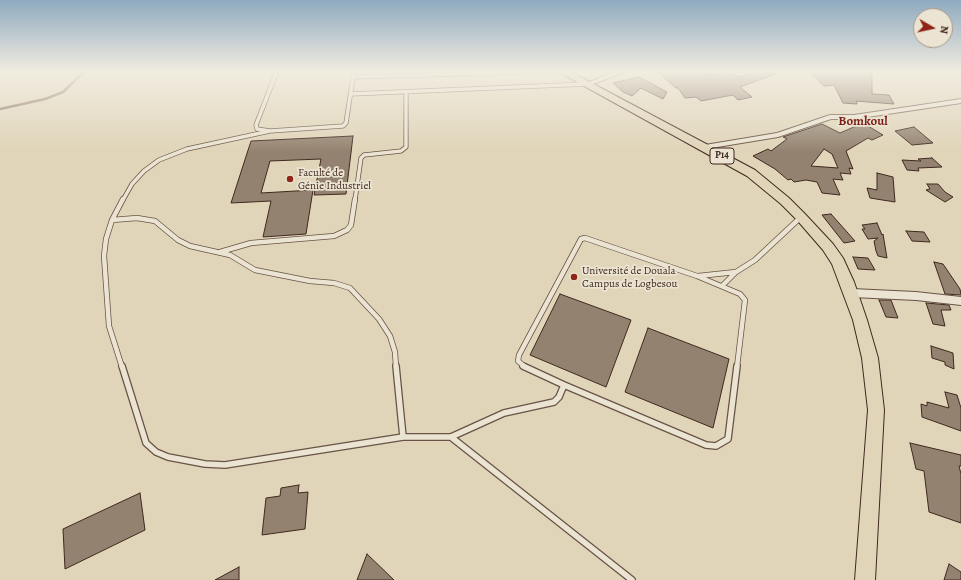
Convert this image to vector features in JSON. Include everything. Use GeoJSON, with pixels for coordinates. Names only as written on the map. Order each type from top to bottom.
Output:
{"type":"FeatureCollection","features":[{"type":"Feature","properties":{"kind":"main road","name":"P14"},"geometry":{"type":"LineString","coordinates":[[614,98],[751,173],[774,191],[801,217],[828,247],[838,262],[852,293],[870,358],[876,410],[865,580]]}},
{"type":"Feature","properties":{"kind":"street"},"geometry":{"type":"LineString","coordinates":[[705,147],[778,135],[830,117],[854,117],[961,101]]}},
{"type":"Feature","properties":{"kind":"street"},"geometry":{"type":"LineString","coordinates":[[852,293],[923,296],[961,301]]}},
{"type":"Feature","properties":{"kind":"lane"},"geometry":{"type":"LineString","coordinates":[[266,98],[256,125],[257,129],[270,131]]}},
{"type":"Feature","properties":{"kind":"lane"},"geometry":{"type":"LineString","coordinates":[[350,98],[346,123],[343,126],[270,131],[187,149],[159,160],[144,171],[132,184],[112,220],[106,238],[104,262],[109,326],[146,443],[156,452],[183,461],[225,465],[403,437],[451,436],[504,413],[554,402],[559,397],[564,385]]}},
{"type":"Feature","properties":{"kind":"lane"},"geometry":{"type":"LineString","coordinates":[[220,252],[251,243],[334,236],[347,230],[351,225],[361,158],[364,155],[402,151],[406,147],[406,98]]}},
{"type":"Feature","properties":{"kind":"lane"},"geometry":{"type":"LineString","coordinates":[[722,286],[736,272],[756,260],[801,217]]}},
{"type":"Feature","properties":{"kind":"lane"},"geometry":{"type":"LineString","coordinates":[[112,220],[137,218],[155,221],[162,225],[178,240],[190,246],[220,252],[255,270],[310,281],[334,283],[350,288],[379,319],[390,336],[395,352],[403,437]]}},
{"type":"Feature","properties":{"kind":"lane"},"geometry":{"type":"LineString","coordinates":[[581,239],[589,239],[697,276],[740,294],[745,300],[728,439],[716,446],[706,445],[564,385],[522,365],[518,361],[519,355],[581,239]]}},
{"type":"Feature","properties":{"kind":"lane"},"geometry":{"type":"LineString","coordinates":[[697,276],[736,272]]}},
{"type":"Feature","properties":{"kind":"lane"},"geometry":{"type":"LineString","coordinates":[[451,436],[632,580]]}},
{"type":"Feature","properties":{"kind":"building"},"geometry":{"type":"Polygon","coordinates":[[[697,98],[717,98],[701,101],[697,98]]]}},
{"type":"Feature","properties":{"kind":"building"},"geometry":{"type":"Polygon","coordinates":[[[736,98],[747,98],[738,100],[736,98]]]}},
{"type":"Feature","properties":{"kind":"building"},"geometry":{"type":"Polygon","coordinates":[[[841,98],[891,98],[894,104],[856,101],[857,104],[843,103],[841,98]]]}},
{"type":"Feature","properties":{"kind":"building"},"geometry":{"type":"Polygon","coordinates":[[[863,123],[883,135],[872,140],[868,138],[846,151],[853,169],[849,168],[851,174],[840,173],[843,180],[833,179],[840,195],[822,193],[817,182],[806,180],[794,182],[791,179],[788,180],[775,169],[753,156],[768,149],[771,151],[787,139],[783,137],[822,124],[840,133],[863,123]],[[824,149],[811,166],[838,168],[832,154],[824,149]]]}},
{"type":"Feature","properties":{"kind":"building"},"geometry":{"type":"Polygon","coordinates":[[[914,127],[933,143],[912,145],[895,131],[914,127]]]}},
{"type":"Feature","properties":{"kind":"building"},"geometry":{"type":"Polygon","coordinates":[[[353,136],[346,194],[314,195],[321,159],[270,161],[261,193],[313,190],[306,234],[263,237],[271,201],[231,203],[251,141],[353,136]]]}},
{"type":"Feature","properties":{"kind":"building"},"geometry":{"type":"Polygon","coordinates":[[[932,158],[942,167],[918,168],[919,171],[907,170],[902,160],[921,161],[918,159],[932,158]]]}},
{"type":"Feature","properties":{"kind":"building"},"geometry":{"type":"Polygon","coordinates":[[[877,173],[893,177],[895,202],[870,198],[867,188],[877,190],[877,173]]]}},
{"type":"Feature","properties":{"kind":"building"},"geometry":{"type":"Polygon","coordinates":[[[927,184],[938,184],[945,192],[953,197],[945,202],[926,190],[930,189],[927,184]]]}},
{"type":"Feature","properties":{"kind":"building"},"geometry":{"type":"Polygon","coordinates":[[[831,214],[855,241],[844,243],[822,215],[831,214]]]}},
{"type":"Feature","properties":{"kind":"building"},"geometry":{"type":"Polygon","coordinates":[[[877,223],[882,235],[883,234],[887,258],[878,256],[874,241],[878,238],[868,239],[862,229],[865,229],[862,225],[877,223]]]}},
{"type":"Feature","properties":{"kind":"building"},"geometry":{"type":"Polygon","coordinates":[[[906,231],[924,232],[930,242],[912,241],[906,231]]]}},
{"type":"Feature","properties":{"kind":"building"},"geometry":{"type":"Polygon","coordinates":[[[853,257],[868,258],[875,270],[858,269],[853,257]]]}},
{"type":"Feature","properties":{"kind":"building"},"geometry":{"type":"Polygon","coordinates":[[[934,262],[943,264],[960,289],[961,295],[945,294],[934,262]]]}},
{"type":"Feature","properties":{"kind":"building"},"geometry":{"type":"Polygon","coordinates":[[[560,294],[631,320],[606,387],[530,355],[560,294]]]}},
{"type":"Feature","properties":{"kind":"building"},"geometry":{"type":"Polygon","coordinates":[[[879,300],[891,300],[898,318],[886,317],[879,300]]]}},
{"type":"Feature","properties":{"kind":"building"},"geometry":{"type":"Polygon","coordinates":[[[926,303],[949,305],[951,310],[941,310],[945,326],[933,324],[926,303]]]}},
{"type":"Feature","properties":{"kind":"building"},"geometry":{"type":"Polygon","coordinates":[[[648,328],[729,359],[713,428],[625,392],[648,328]]]}},
{"type":"Feature","properties":{"kind":"building"},"geometry":{"type":"Polygon","coordinates":[[[931,346],[953,353],[954,369],[945,365],[945,362],[932,358],[931,346]]]}},
{"type":"Feature","properties":{"kind":"building"},"geometry":{"type":"Polygon","coordinates":[[[945,392],[957,395],[961,408],[961,431],[922,417],[921,404],[927,406],[927,402],[949,408],[945,392]]]}},
{"type":"Feature","properties":{"kind":"building"},"geometry":{"type":"Polygon","coordinates":[[[910,443],[961,455],[961,466],[959,466],[961,474],[961,523],[929,512],[924,471],[916,469],[910,443]]]}},
{"type":"Feature","properties":{"kind":"building"},"geometry":{"type":"Polygon","coordinates":[[[299,485],[298,493],[308,492],[305,529],[262,535],[266,498],[280,496],[281,488],[299,485]]]}},
{"type":"Feature","properties":{"kind":"building"},"geometry":{"type":"Polygon","coordinates":[[[140,493],[145,530],[65,569],[63,529],[140,493]]]}},
{"type":"Feature","properties":{"kind":"building"},"geometry":{"type":"Polygon","coordinates":[[[367,554],[394,580],[357,580],[367,554]]]}},
{"type":"Feature","properties":{"kind":"building"},"geometry":{"type":"Polygon","coordinates":[[[949,564],[961,572],[961,580],[944,580],[949,564]]]}},
{"type":"Feature","properties":{"kind":"building"},"geometry":{"type":"Polygon","coordinates":[[[239,567],[239,580],[215,580],[239,567]]]}},
{"type":"Feature","properties":{"kind":"waterway"},"geometry":{"type":"LineString","coordinates":[[0,109],[47,98]]}},
{"type":"Feature","properties":{"kind":"place","name":"Faculté de Génie Industriel"},"geometry":{"type":"Point","coordinates":[290,179]}},
{"type":"Feature","properties":{"kind":"place","name":"Université de Douala Campus de Logbesou"},"geometry":{"type":"Point","coordinates":[574,277]}},
{"type":"Feature","properties":{"kind":"district","name":"Bomkoul"},"geometry":{"type":"Point","coordinates":[863,122]}}]}
